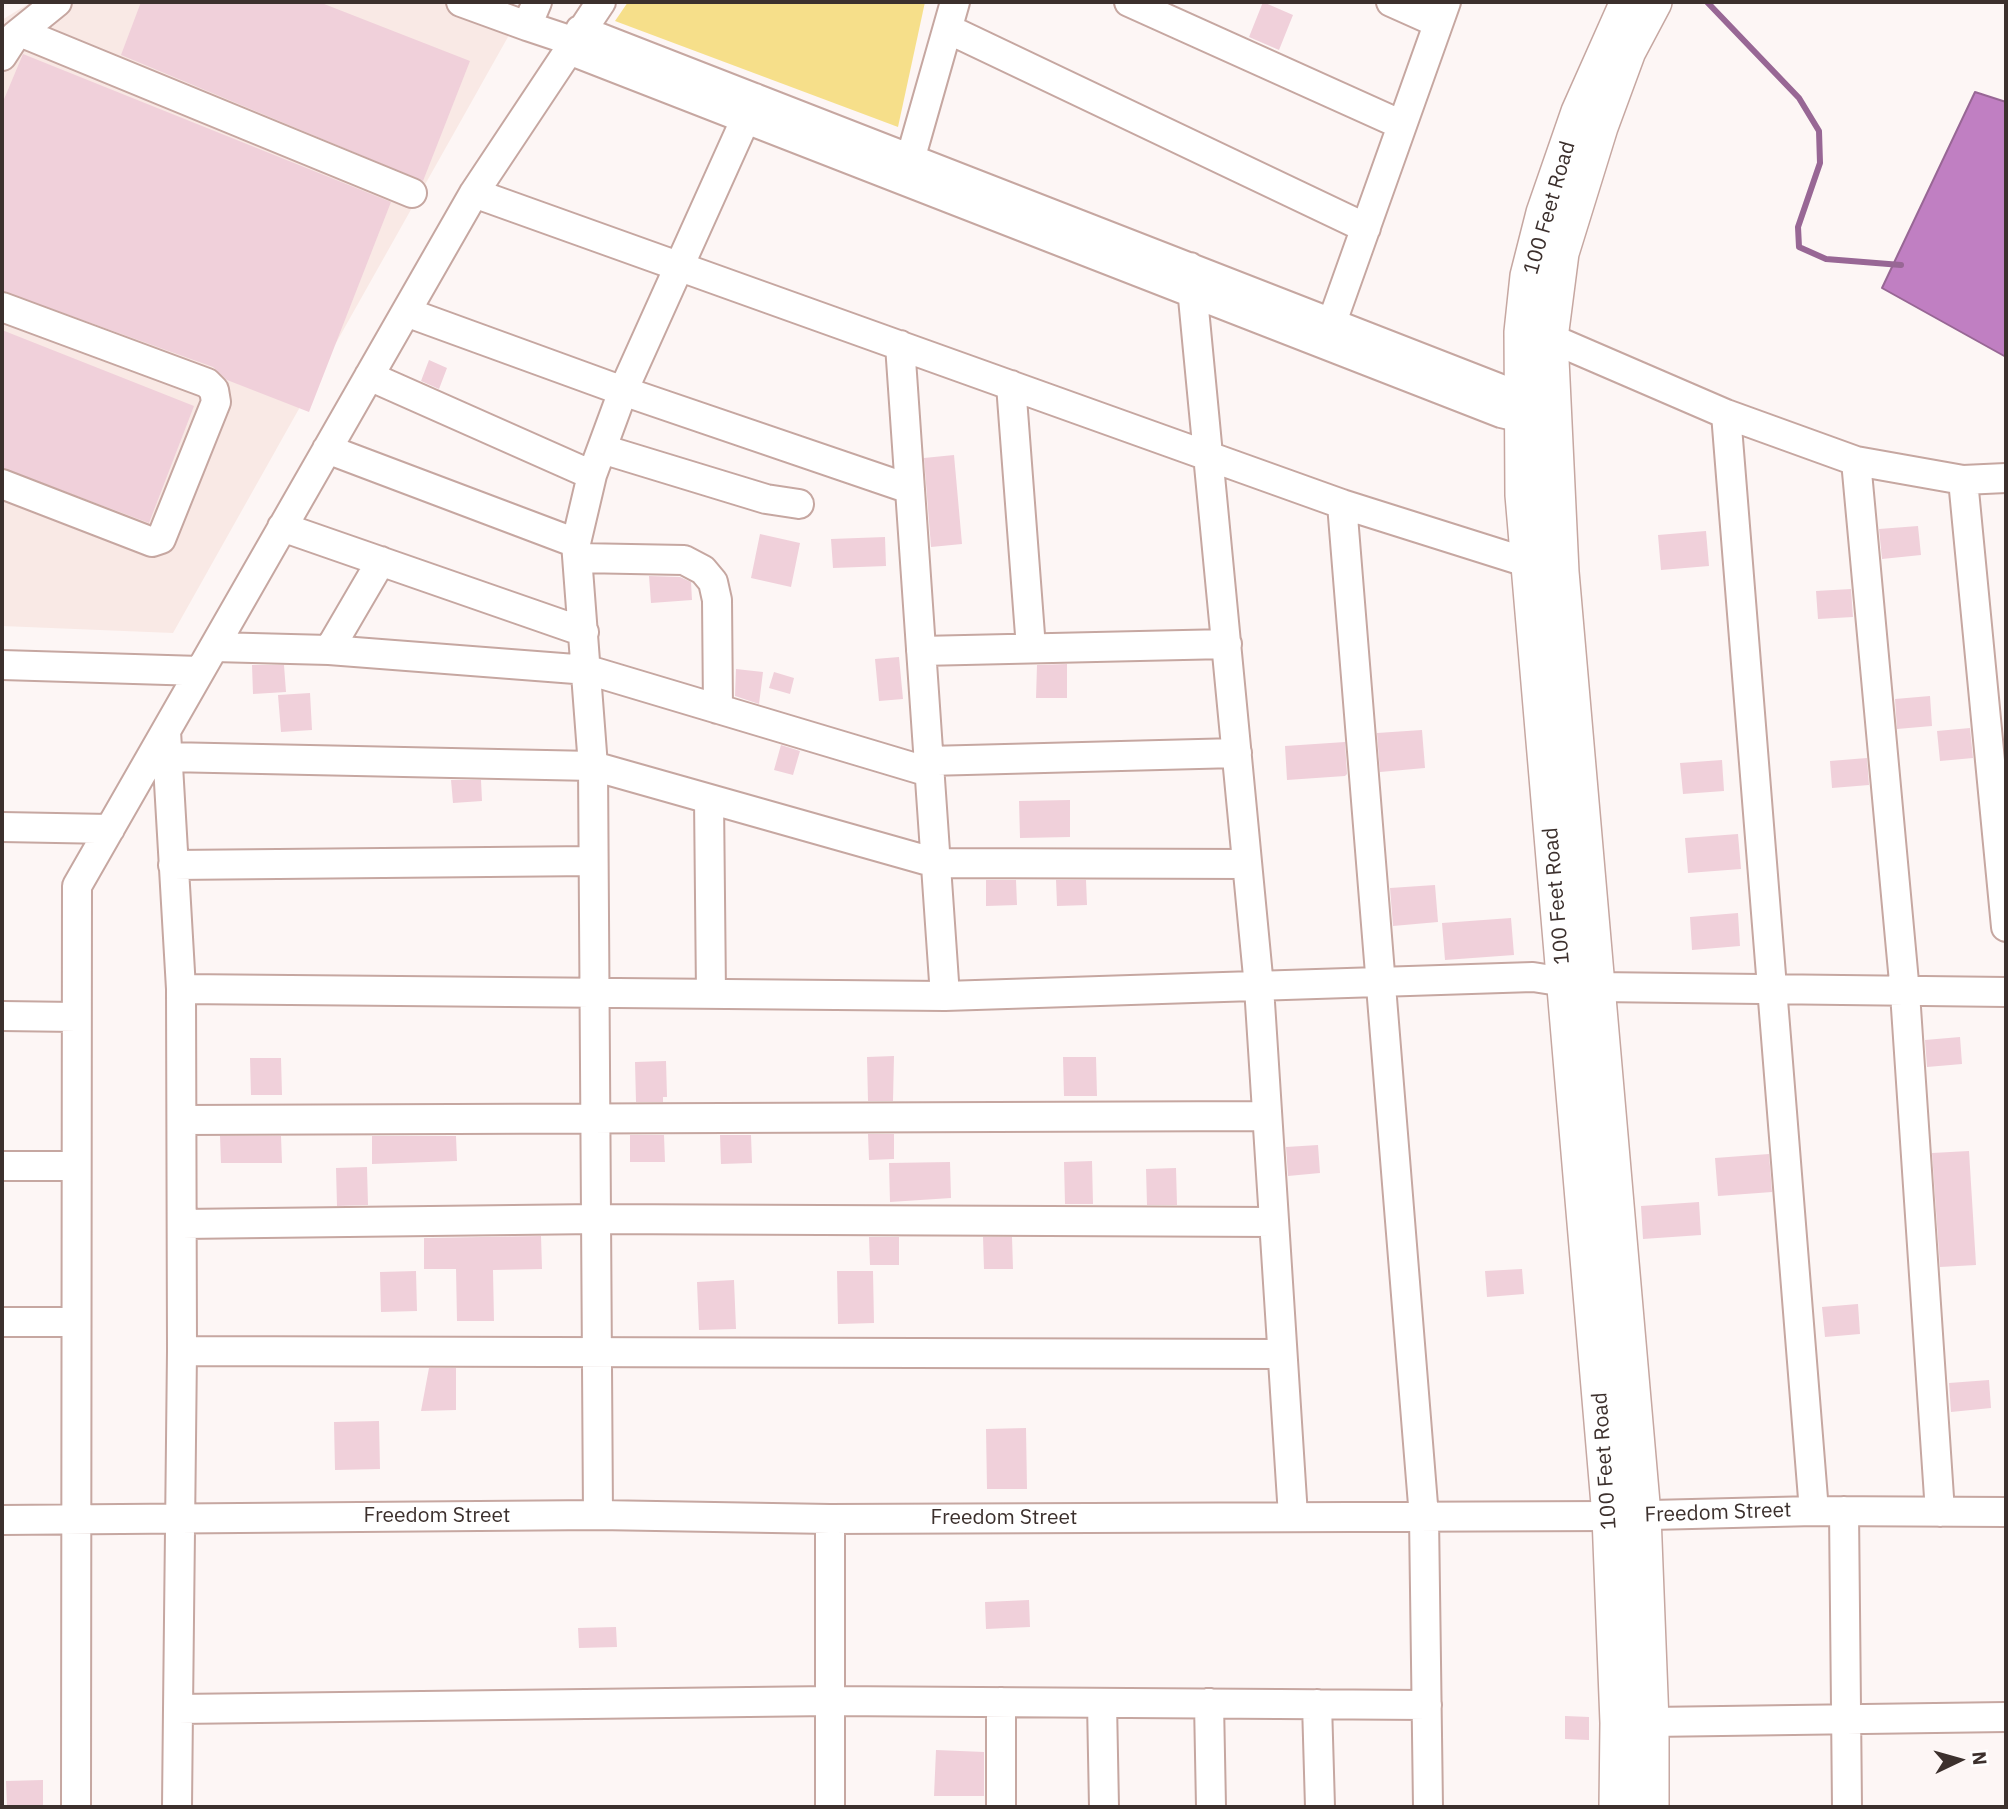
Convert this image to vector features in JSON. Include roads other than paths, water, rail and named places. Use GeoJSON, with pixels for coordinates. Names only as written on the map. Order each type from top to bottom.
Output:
{"type":"FeatureCollection","features":[{"type":"Feature","properties":{"kind":"main road","name":"100 Feet Road"},"geometry":{"type":"LineString","coordinates":[[1581,983],[1561,572],[1537,410],[1522,332],[1528,276],[1544,213],[1579,112],[1628,2]]}},
{"type":"Feature","properties":{"kind":"main road","name":"100 Feet Road"},"geometry":{"type":"LineString","coordinates":[[1651,1807],[1651,1722],[1627,1516],[1581,983],[1523,495],[1550,338],[1561,253],[1628,51],[1654,2]]}},
{"type":"Feature","properties":{"kind":"main road","name":"100 Feet Road"},"geometry":{"type":"LineString","coordinates":[[1617,1807],[1627,1516]]}},
{"type":"Feature","properties":{"kind":"street"},"geometry":{"type":"LineString","coordinates":[[2,56],[20,32],[57,2]]}},
{"type":"Feature","properties":{"kind":"street"},"geometry":{"type":"LineString","coordinates":[[461,2],[532,14],[574,41],[1327,333],[1537,410]]}},
{"type":"Feature","properties":{"kind":"street"},"geometry":{"type":"LineString","coordinates":[[76,1807],[77,886],[110,829],[167,744],[207,659],[474,193],[601,2]]}},
{"type":"Feature","properties":{"kind":"street"},"geometry":{"type":"LineString","coordinates":[[908,170],[955,2]]}},
{"type":"Feature","properties":{"kind":"street"},"geometry":{"type":"LineString","coordinates":[[1129,2],[1402,125]]}},
{"type":"Feature","properties":{"kind":"street"},"geometry":{"type":"LineString","coordinates":[[1327,333],[1442,13],[1391,2]]}},
{"type":"Feature","properties":{"kind":"street"},"geometry":{"type":"LineString","coordinates":[[948,29],[1366,228]]}},
{"type":"Feature","properties":{"kind":"street"},"geometry":{"type":"LineString","coordinates":[[20,32],[412,193]]}},
{"type":"Feature","properties":{"kind":"street"},"geometry":{"type":"LineString","coordinates":[[598,1515],[598,1121],[594,993],[593,766],[588,670],[577,550],[597,462],[623,391],[752,109]]}},
{"type":"Feature","properties":{"kind":"street"},"geometry":{"type":"LineString","coordinates":[[474,193],[1342,504],[1529,563]]}},
{"type":"Feature","properties":{"kind":"street"},"geometry":{"type":"LineString","coordinates":[[1191,280],[1259,987],[1293,1516]]}},
{"type":"Feature","properties":{"kind":"street"},"geometry":{"type":"LineString","coordinates":[[2,307],[207,383],[214,390],[216,402],[161,539],[152,542],[2,484]]}},
{"type":"Feature","properties":{"kind":"street"},"geometry":{"type":"LineString","coordinates":[[406,312],[623,391],[910,489]]}},
{"type":"Feature","properties":{"kind":"street"},"geometry":{"type":"LineString","coordinates":[[1550,338],[1726,414],[1856,461],[1963,480],[2006,478]]}},
{"type":"Feature","properties":{"kind":"street"},"geometry":{"type":"LineString","coordinates":[[900,345],[945,996]]}},
{"type":"Feature","properties":{"kind":"street"},"geometry":{"type":"LineString","coordinates":[[369,376],[597,462],[799,504]]}},
{"type":"Feature","properties":{"kind":"street"},"geometry":{"type":"LineString","coordinates":[[1012,385],[1031,648]]}},
{"type":"Feature","properties":{"kind":"street"},"geometry":{"type":"LineString","coordinates":[[1726,414],[1814,1511]]}},
{"type":"Feature","properties":{"kind":"street"},"geometry":{"type":"LineString","coordinates":[[327,449],[577,550],[684,560],[704,570],[713,582],[717,600],[718,709]]}},
{"type":"Feature","properties":{"kind":"street"},"geometry":{"type":"LineString","coordinates":[[1856,461],[1905,993],[1940,1512]]}},
{"type":"Feature","properties":{"kind":"street"},"geometry":{"type":"LineString","coordinates":[[1963,480],[2006,927]]}},
{"type":"Feature","properties":{"kind":"street"},"geometry":{"type":"LineString","coordinates":[[1342,504],[1424,1517],[1428,1807]]}},
{"type":"Feature","properties":{"kind":"street"},"geometry":{"type":"LineString","coordinates":[[282,527],[584,632]]}},
{"type":"Feature","properties":{"kind":"street"},"geometry":{"type":"LineString","coordinates":[[329,650],[382,561]]}},
{"type":"Feature","properties":{"kind":"street"},"geometry":{"type":"LineString","coordinates":[[921,651],[1227,644]]}},
{"type":"Feature","properties":{"kind":"street"},"geometry":{"type":"LineString","coordinates":[[2,665],[207,659],[329,650],[588,670],[718,709],[928,766],[1237,752]]}},
{"type":"Feature","properties":{"kind":"street"},"geometry":{"type":"LineString","coordinates":[[167,744],[593,766],[936,863],[1247,863]]}},
{"type":"Feature","properties":{"kind":"street"},"geometry":{"type":"LineString","coordinates":[[167,744],[181,989],[182,1351],[178,1518],[177,1807]]}},
{"type":"Feature","properties":{"kind":"street"},"geometry":{"type":"LineString","coordinates":[[709,799],[711,994]]}},
{"type":"Feature","properties":{"kind":"street"},"geometry":{"type":"LineString","coordinates":[[2,827],[110,829]]}},
{"type":"Feature","properties":{"kind":"street"},"geometry":{"type":"LineString","coordinates":[[173,865],[593,861]]}},
{"type":"Feature","properties":{"kind":"street"},"geometry":{"type":"LineString","coordinates":[[181,989],[945,996],[1534,977],[1581,983],[1905,993],[2006,992]]}},
{"type":"Feature","properties":{"kind":"street"},"geometry":{"type":"LineString","coordinates":[[2,1016],[76,1017]]}},
{"type":"Feature","properties":{"kind":"street"},"geometry":{"type":"LineString","coordinates":[[182,1120],[598,1121],[1267,1116]]}},
{"type":"Feature","properties":{"kind":"street"},"geometry":{"type":"LineString","coordinates":[[2,1166],[76,1166]]}},
{"type":"Feature","properties":{"kind":"street"},"geometry":{"type":"LineString","coordinates":[[182,1224],[596,1219],[1274,1223]]}},
{"type":"Feature","properties":{"kind":"street"},"geometry":{"type":"LineString","coordinates":[[2,1322],[75,1322]]}},
{"type":"Feature","properties":{"kind":"street"},"geometry":{"type":"LineString","coordinates":[[182,1351],[1282,1354]]}},
{"type":"Feature","properties":{"kind":"street","name":"Freedom Street"},"geometry":{"type":"LineString","coordinates":[[2,1520],[598,1515],[830,1519],[1424,1517],[1627,1516],[1814,1511],[2006,1512]]}},
{"type":"Feature","properties":{"kind":"street"},"geometry":{"type":"LineString","coordinates":[[1844,1511],[1847,1807]]}},
{"type":"Feature","properties":{"kind":"street"},"geometry":{"type":"LineString","coordinates":[[830,1519],[830,1807]]}},
{"type":"Feature","properties":{"kind":"street"},"geometry":{"type":"LineString","coordinates":[[178,1709],[830,1701],[1427,1705]]}},
{"type":"Feature","properties":{"kind":"street"},"geometry":{"type":"LineString","coordinates":[[1001,1702],[1001,1807]]}},
{"type":"Feature","properties":{"kind":"street"},"geometry":{"type":"LineString","coordinates":[[1102,1703],[1104,1807]]}},
{"type":"Feature","properties":{"kind":"street"},"geometry":{"type":"LineString","coordinates":[[1209,1703],[1211,1807]]}},
{"type":"Feature","properties":{"kind":"street"},"geometry":{"type":"LineString","coordinates":[[1317,1704],[1320,1807]]}},
{"type":"Feature","properties":{"kind":"street"},"geometry":{"type":"LineString","coordinates":[[1651,1722],[2006,1717]]}},
{"type":"Feature","properties":{"kind":"waterway"},"geometry":{"type":"LineString","coordinates":[[1707,2],[1799,98],[1819,131],[1820,163],[1798,227],[1799,247],[1826,259],[1901,265]]}}]}
